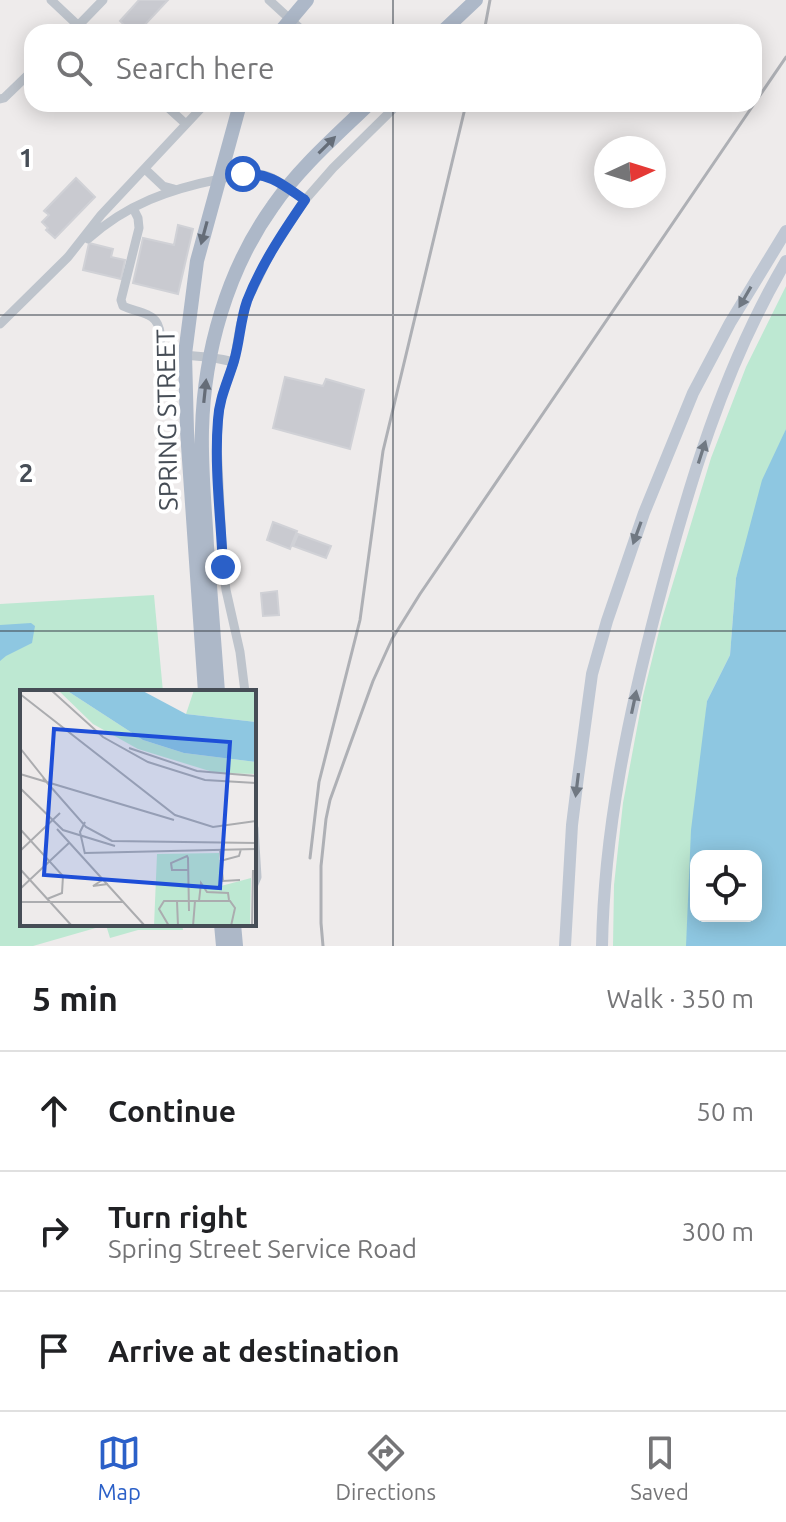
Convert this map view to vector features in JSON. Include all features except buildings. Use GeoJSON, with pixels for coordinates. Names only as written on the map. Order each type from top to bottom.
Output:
{"type":"FeatureCollection","features":[{"type":"Feature","properties":{"kind":"main road"},"geometry":{"type":"LineString","coordinates":[[450,24],[476,0]]}},
{"type":"Feature","properties":{"kind":"main road"},"geometry":{"type":"LineString","coordinates":[[286,24],[306,1]]}},
{"type":"Feature","properties":{"kind":"main road","name":"SPRING STREET"},"geometry":{"type":"LineString","coordinates":[[205,690],[187,431],[185,354],[197,261],[238,112]]}},
{"type":"Feature","properties":{"kind":"main road","name":"SPRING STREET"},"geometry":{"type":"LineString","coordinates":[[218,690],[202,461],[203,404],[210,356],[239,265],[264,218],[325,147],[361,112]]}},
{"type":"Feature","properties":{"kind":"main road"},"geometry":{"type":"LineString","coordinates":[[565,946],[578,777],[592,674],[607,621],[644,513],[690,401],[730,323],[786,231]]}},
{"type":"Feature","properties":{"kind":"main road"},"geometry":{"type":"LineString","coordinates":[[602,946],[605,882],[618,782],[669,560],[702,448],[727,380],[786,261]]}},
{"type":"Feature","properties":{"kind":"main road"},"geometry":{"type":"LineString","coordinates":[[221,926],[223,946]]}},
{"type":"Feature","properties":{"kind":"main road"},"geometry":{"type":"LineString","coordinates":[[234,926],[236,946]]}},
{"type":"Feature","properties":{"kind":"street"},"geometry":{"type":"LineString","coordinates":[[51,0],[73,24]]}},
{"type":"Feature","properties":{"kind":"street"},"geometry":{"type":"LineString","coordinates":[[83,24],[103,0]]}},
{"type":"Feature","properties":{"kind":"street"},"geometry":{"type":"LineString","coordinates":[[269,0],[295,24]]}},
{"type":"Feature","properties":{"kind":"street"},"geometry":{"type":"LineString","coordinates":[[282,24],[289,19]]}},
{"type":"Feature","properties":{"kind":"street"},"geometry":{"type":"LineString","coordinates":[[0,99],[24,79]]}},
{"type":"Feature","properties":{"kind":"street"},"geometry":{"type":"LineString","coordinates":[[173,112],[186,124]]}},
{"type":"Feature","properties":{"kind":"street"},"geometry":{"type":"LineString","coordinates":[[68,257],[101,215],[197,112]]}},
{"type":"Feature","properties":{"kind":"street"},"geometry":{"type":"LineString","coordinates":[[245,690],[223,567],[217,444],[222,395],[234,362],[247,301],[270,254],[305,200],[390,112]]}},
{"type":"Feature","properties":{"kind":"street"},"geometry":{"type":"LineString","coordinates":[[145,169],[163,186],[182,187]]}},
{"type":"Feature","properties":{"kind":"street"},"geometry":{"type":"LineString","coordinates":[[0,324],[99,229],[154,197],[182,187],[243,174],[264,175],[305,200]]}},
{"type":"Feature","properties":{"kind":"street"},"geometry":{"type":"LineString","coordinates":[[133,208],[139,228],[122,304],[148,314],[157,322],[160,356],[210,356],[234,362]]}},
{"type":"Feature","properties":{"kind":"green space"},"geometry":{"type":"Polygon","coordinates":[[[786,286],[786,429],[736,578],[730,655],[707,701],[695,850],[690,850],[687,946],[613,946],[614,885],[623,803],[643,696],[662,619],[711,458],[746,367],[786,286]]]}},
{"type":"Feature","properties":{"kind":"green space"},"geometry":{"type":"Polygon","coordinates":[[[154,595],[163,690],[20,690],[20,926],[103,926],[33,946],[0,946],[0,604],[154,595]]]}},
{"type":"Feature","properties":{"kind":"green space"},"geometry":{"type":"Polygon","coordinates":[[[106,926],[182,926],[183,930],[138,930],[110,938],[106,926]]]}},
{"type":"Feature","properties":{"kind":"water"},"geometry":{"type":"Polygon","coordinates":[[[786,429],[786,946],[686,946],[690,853],[690,922],[762,922],[762,850],[690,850],[707,701],[730,655],[736,578],[762,480],[786,429]]]}},
{"type":"Feature","properties":{"kind":"water"},"geometry":{"type":"Polygon","coordinates":[[[31,623],[35,626],[32,643],[0,661],[0,625],[31,623]]]}},
{"type":"Feature","properties":{"kind":"railway"},"geometry":{"type":"LineString","coordinates":[[486,24],[490,0]]}},
{"type":"Feature","properties":{"kind":"railway"},"geometry":{"type":"LineString","coordinates":[[762,92],[786,57]]}},
{"type":"Feature","properties":{"kind":"railway"},"geometry":{"type":"LineString","coordinates":[[310,858],[319,782],[360,620],[383,451],[464,112]]}},
{"type":"Feature","properties":{"kind":"railway"},"geometry":{"type":"LineString","coordinates":[[323,946],[321,866],[330,800],[373,681],[392,639],[749,112]]}},
{"type":"Feature","properties":{"kind":"route"},"geometry":{"type":"LineString","coordinates":[[223,567],[217,444],[222,395],[234,362],[247,301],[270,254],[305,200],[271,177],[243,174]]}}]}
